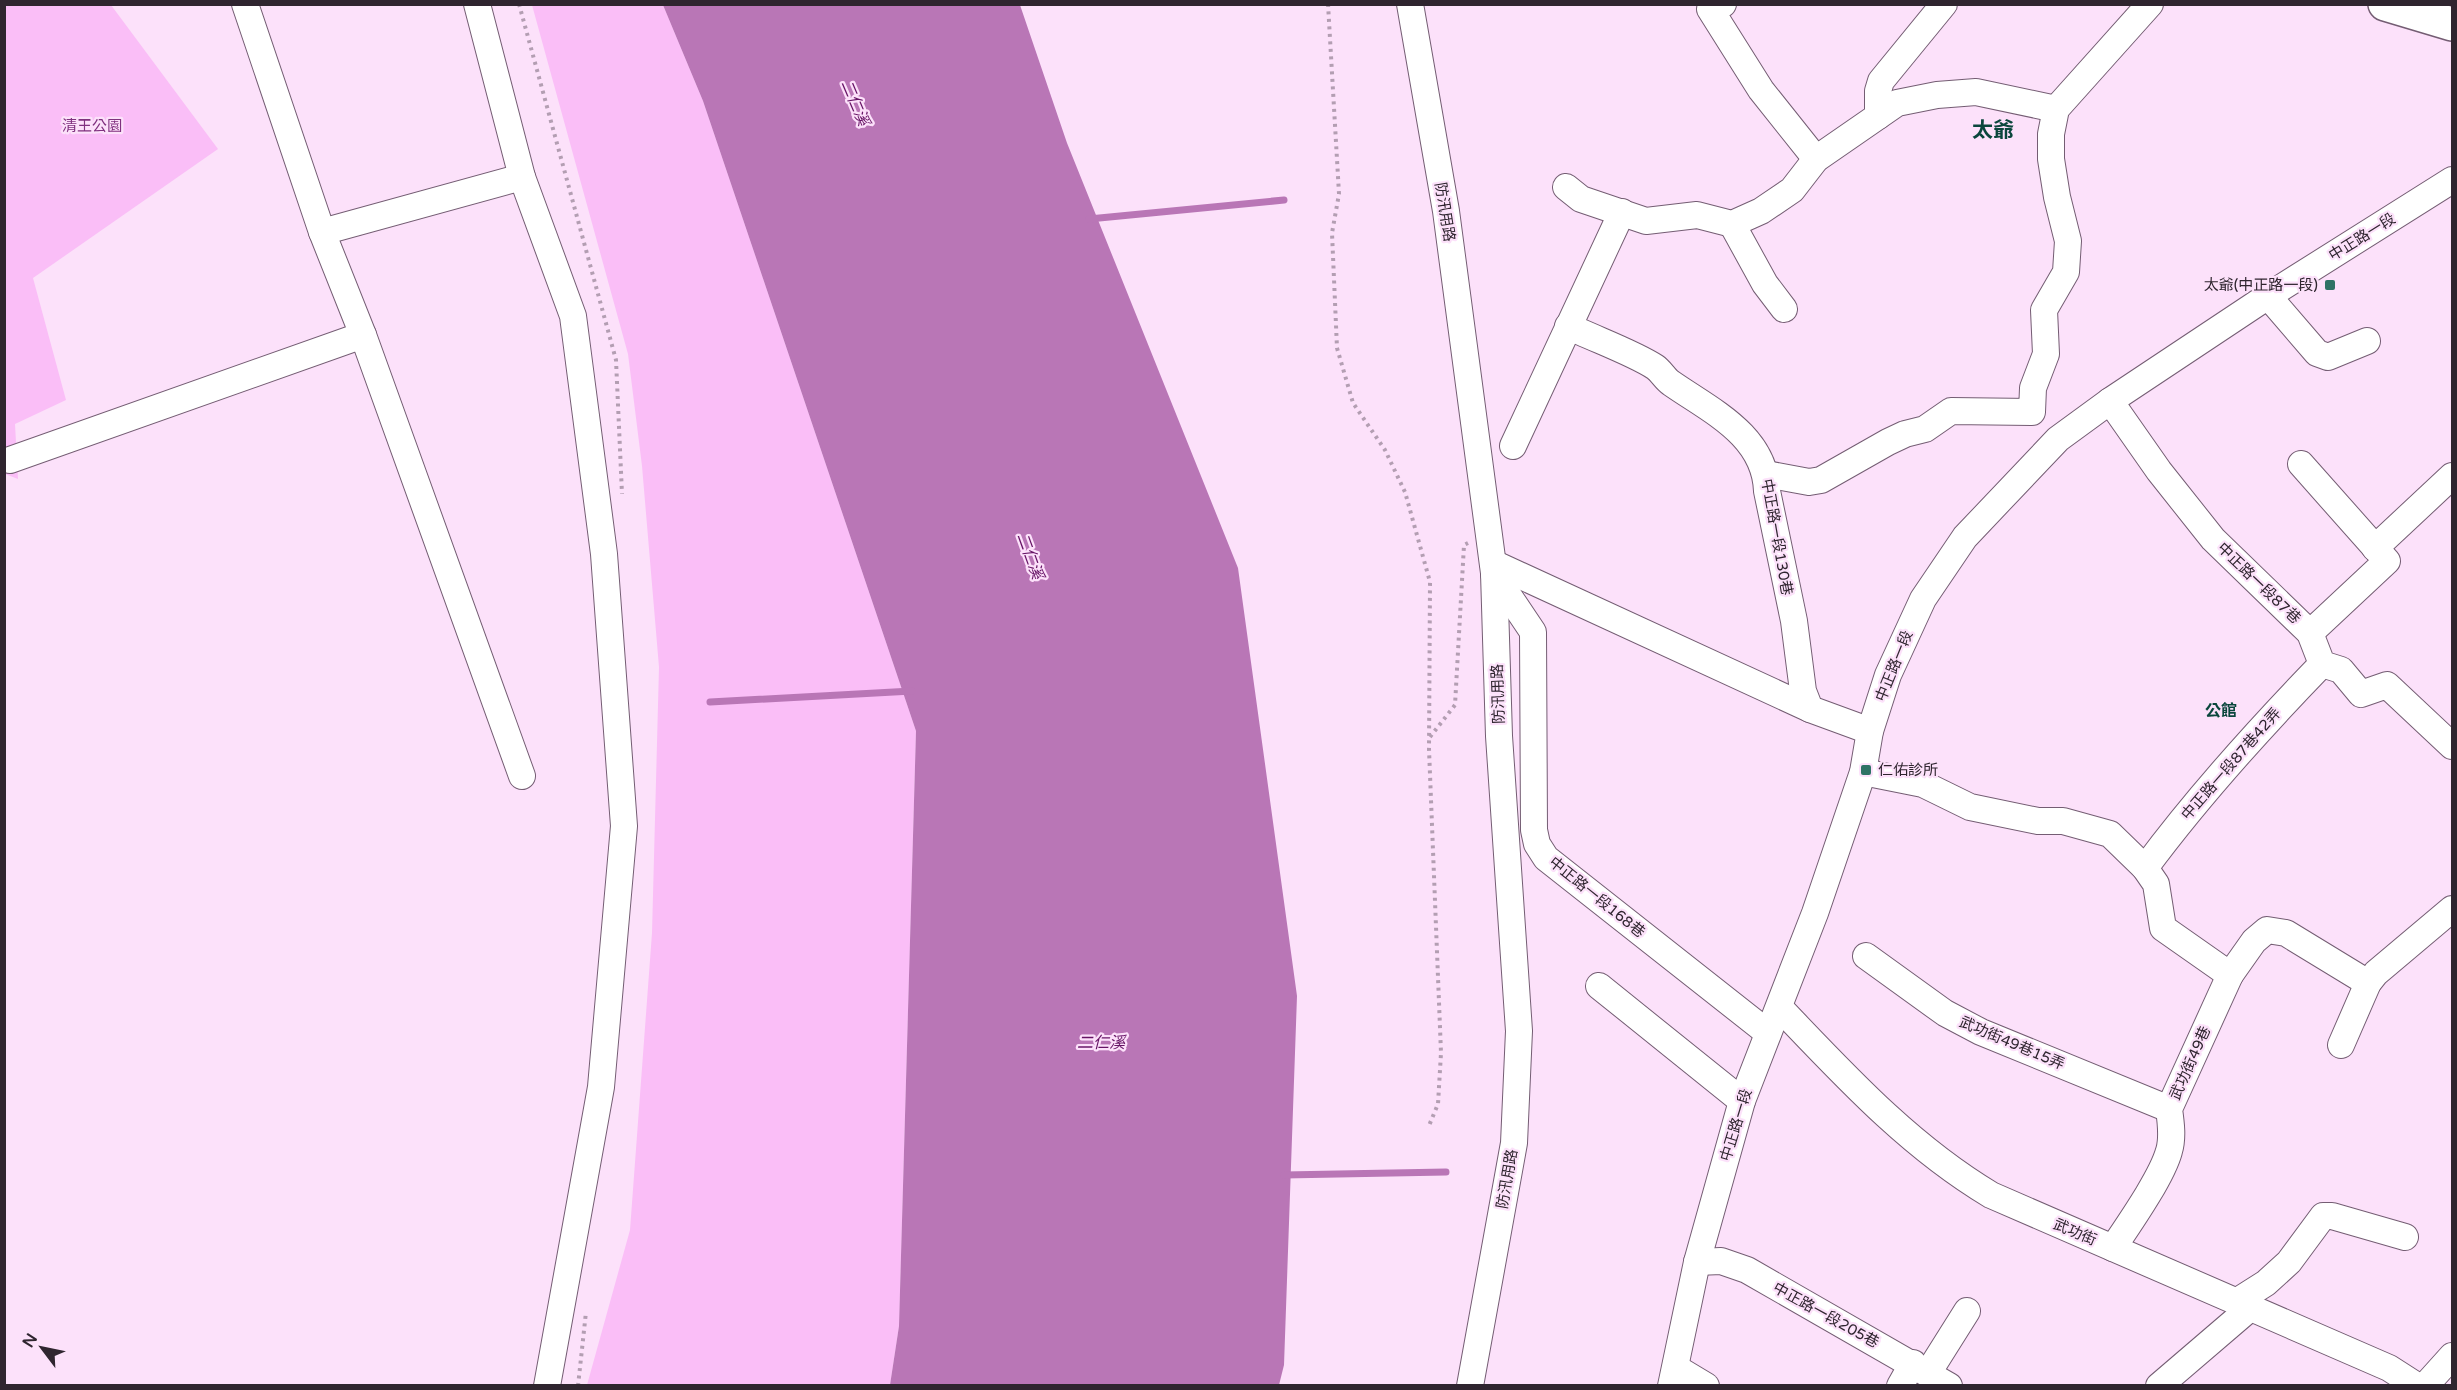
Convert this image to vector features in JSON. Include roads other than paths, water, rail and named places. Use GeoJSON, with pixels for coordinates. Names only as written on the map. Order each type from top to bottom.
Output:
{"type":"FeatureCollection","features":[{"type":"Feature","properties":{"kind":"main road"},"geometry":{"type":"LineString","coordinates":[[2385,4],[2452,24]]}},
{"type":"Feature","properties":{"kind":"street"},"geometry":{"type":"LineString","coordinates":[[245,4],[322,232],[363,334],[522,776]]}},
{"type":"Feature","properties":{"kind":"street"},"geometry":{"type":"LineString","coordinates":[[477,4],[522,177],[573,316],[604,554],[624,826],[601,1087],[547,1386]]}},
{"type":"Feature","properties":{"kind":"street","name":"防汛用路"},"geometry":{"type":"LineString","coordinates":[[1410,4],[1446,210],[1494,568],[1499,736],[1519,1031],[1514,1143],[1470,1386]]}},
{"type":"Feature","properties":{"kind":"street"},"geometry":{"type":"LineString","coordinates":[[1724,4],[1710,9],[1732,47],[1761,90],[1816,159]]}},
{"type":"Feature","properties":{"kind":"street"},"geometry":{"type":"LineString","coordinates":[[1878,116],[1878,91],[1881,81],[1944,4]]}},
{"type":"Feature","properties":{"kind":"street"},"geometry":{"type":"LineString","coordinates":[[2032,412],[2033,388],[2046,354],[2044,310],[2066,272],[2068,251],[2068,241],[2056,197],[2050,159],[2051,134],[2056,109],[2150,4]]}},
{"type":"Feature","properties":{"kind":"street"},"geometry":{"type":"LineString","coordinates":[[1566,187],[1581,200],[1646,221],[1697,215],[1732,224],[1761,211],[1792,190],[1816,159],[1897,103],[1937,95],[1976,92],[2056,109]]}},
{"type":"Feature","properties":{"kind":"street"},"geometry":{"type":"LineString","coordinates":[[322,232],[522,177]]}},
{"type":"Feature","properties":{"kind":"street","name":"中正路一段"},"geometry":{"type":"LineString","coordinates":[[1674,1377],[1697,1262],[1742,1101],[1780,1008],[1863,772],[1870,731],[1888,675],[1923,599],[1965,537],[2058,439],[2110,401],[2268,296],[2452,180]]}},
{"type":"Feature","properties":{"kind":"street"},"geometry":{"type":"LineString","coordinates":[[1513,446],[1622,212]]}},
{"type":"Feature","properties":{"kind":"street"},"geometry":{"type":"LineString","coordinates":[[1732,224],[1765,284],[1784,309]]}},
{"type":"Feature","properties":{"kind":"street"},"geometry":{"type":"LineString","coordinates":[[2268,296],[2317,353],[2328,357],[2367,341]]}},
{"type":"Feature","properties":{"kind":"street","name":"中正路一段130巷"},"geometry":{"type":"LineString","coordinates":[[1568,326],[1656,367],[1669,382],[1726,418],[1755,450],[1766,474],[1770,510],[1794,621],[1803,691],[1810,709]]}},
{"type":"Feature","properties":{"kind":"street"},"geometry":{"type":"LineString","coordinates":[[10,460],[363,334]]}},
{"type":"Feature","properties":{"kind":"street","name":"中正路一段87巷"},"geometry":{"type":"LineString","coordinates":[[2110,401],[2159,471],[2213,539],[2310,633],[2322,664]]}},
{"type":"Feature","properties":{"kind":"street"},"geometry":{"type":"LineString","coordinates":[[1766,474],[1809,482],[1821,480],[1888,442],[1905,434],[1925,429],[1951,411],[2032,412],[2058,439]]}},
{"type":"Feature","properties":{"kind":"street"},"geometry":{"type":"LineString","coordinates":[[2301,464],[2387,561],[2310,633]]}},
{"type":"Feature","properties":{"kind":"street"},"geometry":{"type":"LineString","coordinates":[[2375,548],[2452,476]]}},
{"type":"Feature","properties":{"kind":"street"},"geometry":{"type":"LineString","coordinates":[[1494,568],[1810,709],[1870,731]]}},
{"type":"Feature","properties":{"kind":"street","name":"中正路一段168巷"},"geometry":{"type":"LineString","coordinates":[[1494,568],[1533,632],[1534,830],[1537,844],[1546,858],[1768,1033]]}},
{"type":"Feature","properties":{"kind":"street"},"geometry":{"type":"LineString","coordinates":[[2322,664],[2341,670],[2361,694],[2387,685],[2452,746]]}},
{"type":"Feature","properties":{"kind":"street","name":"中正路一段87巷42弄"},"geometry":{"type":"LineString","coordinates":[[2145,868],[2192,805],[2222,770],[2322,664]]}},
{"type":"Feature","properties":{"kind":"street"},"geometry":{"type":"LineString","coordinates":[[1863,772],[1923,784],[1970,807],[2038,821],[2063,821],[2110,834],[2145,868],[2156,884],[2163,928],[2230,975]]}},
{"type":"Feature","properties":{"kind":"street"},"geometry":{"type":"LineString","coordinates":[[2341,1045],[2368,983],[2387,963],[2452,909]]}},
{"type":"Feature","properties":{"kind":"street","name":"武功街49巷"},"geometry":{"type":"LineString","coordinates":[[2113,1248],[2140,1207],[2169,1152],[2171,1131],[2169,1109],[2230,975],[2254,941],[2267,930],[2286,933],[2368,983]]}},
{"type":"Feature","properties":{"kind":"street","name":"武功街49巷15弄"},"geometry":{"type":"LineString","coordinates":[[1866,956],[1946,1013],[1981,1032],[2169,1109]]}},
{"type":"Feature","properties":{"kind":"street"},"geometry":{"type":"LineString","coordinates":[[1599,986],[1742,1101]]}},
{"type":"Feature","properties":{"kind":"street","name":"武功街"},"geometry":{"type":"LineString","coordinates":[[1780,1008],[1880,1112],[1966,1180],[1990,1195],[2243,1305],[2383,1377],[2417,1386]]}},
{"type":"Feature","properties":{"kind":"street"},"geometry":{"type":"LineString","coordinates":[[2159,1386],[2289,1262],[2323,1216],[2332,1216],[2405,1237]]}},
{"type":"Feature","properties":{"kind":"street","name":"中正路一段205巷"},"geometry":{"type":"LineString","coordinates":[[1697,1262],[1721,1262],[1747,1270],[1930,1374]]}},
{"type":"Feature","properties":{"kind":"street"},"geometry":{"type":"LineString","coordinates":[[1900,1386],[1930,1374],[1967,1311]]}},
{"type":"Feature","properties":{"kind":"street"},"geometry":{"type":"LineString","coordinates":[[2425,1386],[2452,1356]]}},
{"type":"Feature","properties":{"kind":"street"},"geometry":{"type":"LineString","coordinates":[[1674,1377],[1706,1386]]}},
{"type":"Feature","properties":{"kind":"water","name":"二仁溪"},"geometry":{"type":"Polygon","coordinates":[[[663,5],[1020,5],[1067,143],[1238,568],[1297,996],[1284,1365],[1279,1385],[890,1385],[899,1326],[916,731],[703,101],[663,5]]]}},
{"type":"Feature","properties":{"kind":"waterway"},"geometry":{"type":"LineString","coordinates":[[1089,219],[1284,200]]}},
{"type":"Feature","properties":{"kind":"waterway"},"geometry":{"type":"LineString","coordinates":[[710,702],[912,691]]}},
{"type":"Feature","properties":{"kind":"waterway"},"geometry":{"type":"LineString","coordinates":[[1284,1175],[1446,1172]]}},
{"type":"Feature","properties":{"kind":"place","name":"太爺(中正路一段)"},"geometry":{"type":"Point","coordinates":[2330,285]}},
{"type":"Feature","properties":{"kind":"place","name":"仁佑診所"},"geometry":{"type":"Point","coordinates":[1866,770]}},
{"type":"Feature","properties":{"kind":"district","name":"太爺"},"geometry":{"type":"Point","coordinates":[1993,130]}},
{"type":"Feature","properties":{"kind":"district","name":"公館"},"geometry":{"type":"Point","coordinates":[2221,711]}},
{"type":"Feature","properties":{"kind":"park label","name":"清王公園"},"geometry":{"type":"Point","coordinates":[92,126]}}]}
